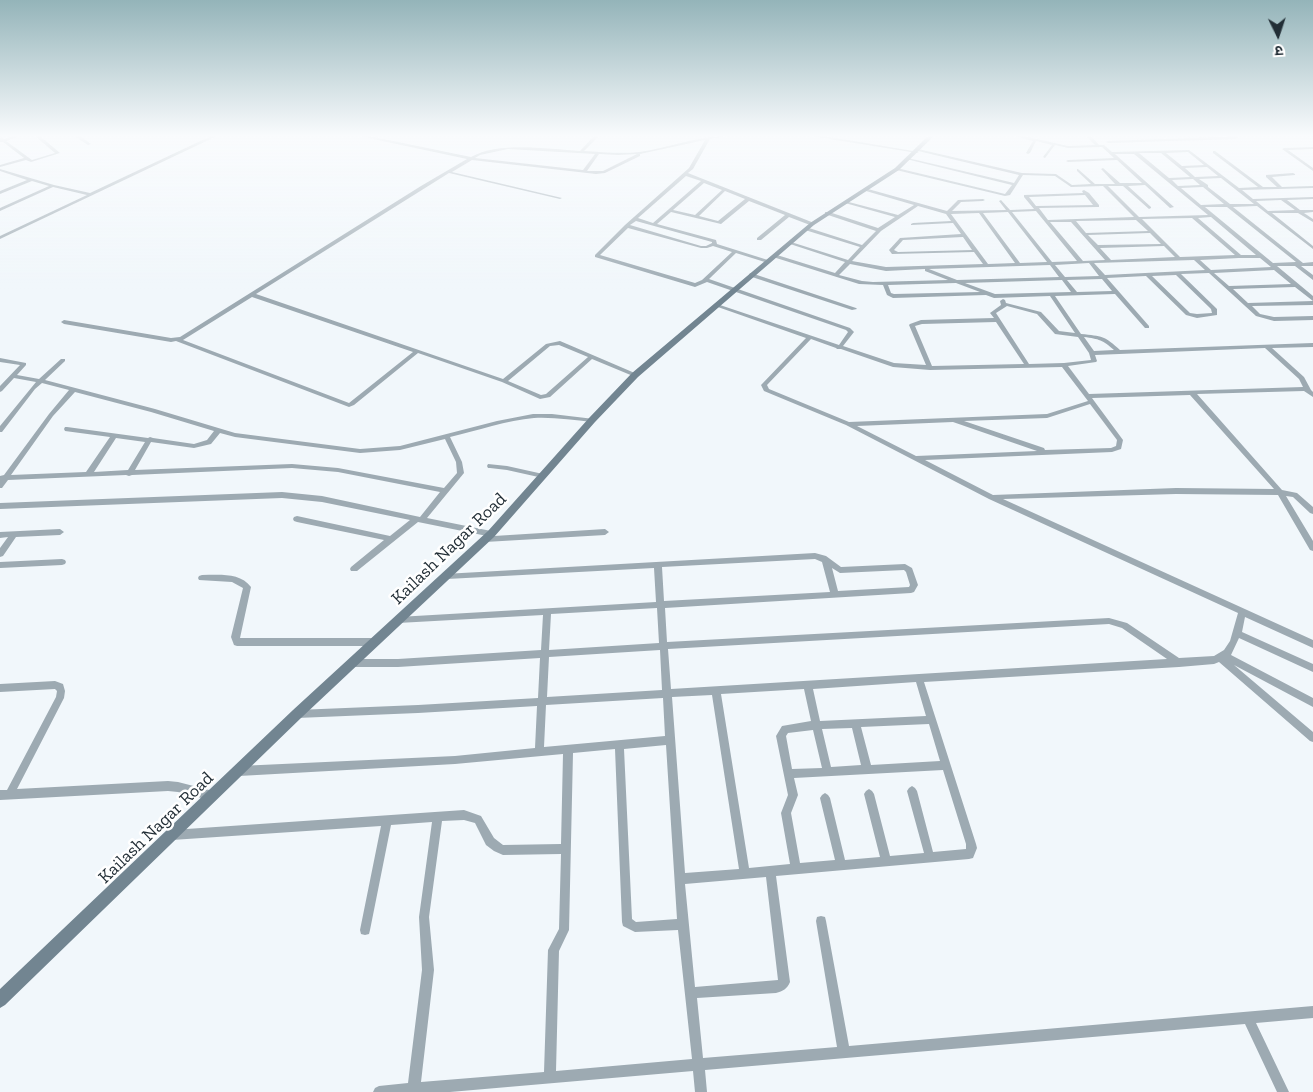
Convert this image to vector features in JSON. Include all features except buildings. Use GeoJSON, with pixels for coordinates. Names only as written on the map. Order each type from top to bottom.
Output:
{"type":"FeatureCollection","features":[{"type":"Feature","properties":{"kind":"street"},"geometry":{"type":"LineString","coordinates":[[0,193],[14,187]]}},
{"type":"Feature","properties":{"kind":"street"},"geometry":{"type":"LineString","coordinates":[[0,210],[51,187]]}},
{"type":"Feature","properties":{"kind":"street"},"geometry":{"type":"LineString","coordinates":[[57,187],[91,195]]}},
{"type":"Feature","properties":{"kind":"street"},"geometry":{"type":"LineString","coordinates":[[0,238],[108,187]]}},
{"type":"Feature","properties":{"kind":"street"},"geometry":{"type":"LineString","coordinates":[[178,340],[424,187]]}},
{"type":"Feature","properties":{"kind":"street"},"geometry":{"type":"LineString","coordinates":[[512,187],[560,198]]}},
{"type":"Feature","properties":{"kind":"street"},"geometry":{"type":"LineString","coordinates":[[671,187],[627,226],[597,256],[695,285],[705,280],[735,251]]}},
{"type":"Feature","properties":{"kind":"street"},"geometry":{"type":"LineString","coordinates":[[655,223],[697,187]]}},
{"type":"Feature","properties":{"kind":"street"},"geometry":{"type":"LineString","coordinates":[[717,187],[788,215],[809,227],[864,247]]}},
{"type":"Feature","properties":{"kind":"street","name":"Kailash Nagar Road"},"geometry":{"type":"LineString","coordinates":[[0,1000],[297,714],[488,536],[635,375],[809,227],[872,187]]}},
{"type":"Feature","properties":{"kind":"street"},"geometry":{"type":"LineString","coordinates":[[972,187],[1001,194],[1008,194],[1012,187]]}},
{"type":"Feature","properties":{"kind":"street"},"geometry":{"type":"LineString","coordinates":[[868,190],[948,213],[1097,206],[1081,187]]}},
{"type":"Feature","properties":{"kind":"street"},"geometry":{"type":"LineString","coordinates":[[1105,187],[1179,259]]}},
{"type":"Feature","properties":{"kind":"street"},"geometry":{"type":"LineString","coordinates":[[1124,187],[1149,208]]}},
{"type":"Feature","properties":{"kind":"street"},"geometry":{"type":"LineString","coordinates":[[1149,187],[1172,207]]}},
{"type":"Feature","properties":{"kind":"street"},"geometry":{"type":"LineString","coordinates":[[1177,187],[1313,299]]}},
{"type":"Feature","properties":{"kind":"street"},"geometry":{"type":"LineString","coordinates":[[1207,187],[1313,278]]}},
{"type":"Feature","properties":{"kind":"street"},"geometry":{"type":"LineString","coordinates":[[1235,187],[1313,248]]}},
{"type":"Feature","properties":{"kind":"street"},"geometry":{"type":"LineString","coordinates":[[1262,187],[1313,221]]}},
{"type":"Feature","properties":{"kind":"street"},"geometry":{"type":"LineString","coordinates":[[1238,189],[1313,187]]}},
{"type":"Feature","properties":{"kind":"street"},"geometry":{"type":"LineString","coordinates":[[696,218],[724,190]]}},
{"type":"Feature","properties":{"kind":"street"},"geometry":{"type":"LineString","coordinates":[[1081,262],[1026,196],[1087,194]]}},
{"type":"Feature","properties":{"kind":"street"},"geometry":{"type":"LineString","coordinates":[[1252,200],[1313,198]]}},
{"type":"Feature","properties":{"kind":"street"},"geometry":{"type":"LineString","coordinates":[[670,210],[721,223],[748,199]]}},
{"type":"Feature","properties":{"kind":"street"},"geometry":{"type":"LineString","coordinates":[[948,213],[960,201],[983,200]]}},
{"type":"Feature","properties":{"kind":"street"},"geometry":{"type":"LineString","coordinates":[[1001,201],[1075,293]]}},
{"type":"Feature","properties":{"kind":"street"},"geometry":{"type":"LineString","coordinates":[[847,202],[899,217]]}},
{"type":"Feature","properties":{"kind":"street"},"geometry":{"type":"LineString","coordinates":[[836,275],[879,230],[918,204]]}},
{"type":"Feature","properties":{"kind":"street"},"geometry":{"type":"LineString","coordinates":[[1199,206],[1258,205]]}},
{"type":"Feature","properties":{"kind":"street"},"geometry":{"type":"LineString","coordinates":[[1269,212],[1313,211]]}},
{"type":"Feature","properties":{"kind":"street"},"geometry":{"type":"LineString","coordinates":[[980,212],[1018,264]]}},
{"type":"Feature","properties":{"kind":"street"},"geometry":{"type":"LineString","coordinates":[[948,213],[986,265]]}},
{"type":"Feature","properties":{"kind":"street"},"geometry":{"type":"LineString","coordinates":[[827,214],[879,230]]}},
{"type":"Feature","properties":{"kind":"street"},"geometry":{"type":"LineString","coordinates":[[759,239],[788,215]]}},
{"type":"Feature","properties":{"kind":"street"},"geometry":{"type":"LineString","coordinates":[[1046,221],[1211,216]]}},
{"type":"Feature","properties":{"kind":"street"},"geometry":{"type":"LineString","coordinates":[[1194,217],[1240,257]]}},
{"type":"Feature","properties":{"kind":"street"},"geometry":{"type":"LineString","coordinates":[[635,219],[712,240],[714,244],[735,251],[771,258],[867,284],[1177,273],[1313,264]]}},
{"type":"Feature","properties":{"kind":"street"},"geometry":{"type":"LineString","coordinates":[[1072,220],[1109,261]]}},
{"type":"Feature","properties":{"kind":"street"},"geometry":{"type":"LineString","coordinates":[[912,224],[954,222]]}},
{"type":"Feature","properties":{"kind":"street"},"geometry":{"type":"LineString","coordinates":[[627,226],[700,247],[708,247],[714,244]]}},
{"type":"Feature","properties":{"kind":"street"},"geometry":{"type":"LineString","coordinates":[[1084,234],[1151,232]]}},
{"type":"Feature","properties":{"kind":"street"},"geometry":{"type":"LineString","coordinates":[[965,236],[902,239],[891,250],[894,253],[975,251]]}},
{"type":"Feature","properties":{"kind":"street"},"geometry":{"type":"LineString","coordinates":[[789,243],[849,262],[877,268],[1261,256]]}},
{"type":"Feature","properties":{"kind":"street"},"geometry":{"type":"LineString","coordinates":[[1096,247],[1164,245]]}},
{"type":"Feature","properties":{"kind":"street"},"geometry":{"type":"LineString","coordinates":[[1196,258],[1258,315],[1265,318],[1313,318]]}},
{"type":"Feature","properties":{"kind":"street"},"geometry":{"type":"LineString","coordinates":[[1090,262],[1146,327]]}},
{"type":"Feature","properties":{"kind":"street"},"geometry":{"type":"LineString","coordinates":[[923,268],[988,294]]}},
{"type":"Feature","properties":{"kind":"street"},"geometry":{"type":"LineString","coordinates":[[1148,274],[1188,314],[1197,316],[1215,314],[1214,309],[1177,273]]}},
{"type":"Feature","properties":{"kind":"street"},"geometry":{"type":"LineString","coordinates":[[751,275],[854,309]]}},
{"type":"Feature","properties":{"kind":"street"},"geometry":{"type":"LineString","coordinates":[[705,280],[736,289],[848,329],[850,332],[839,348]]}},
{"type":"Feature","properties":{"kind":"street"},"geometry":{"type":"LineString","coordinates":[[885,284],[889,294],[893,296],[988,294],[1001,296],[1116,292]]}},
{"type":"Feature","properties":{"kind":"street"},"geometry":{"type":"LineString","coordinates":[[1228,288],[1296,285]]}},
{"type":"Feature","properties":{"kind":"street"},"geometry":{"type":"LineString","coordinates":[[252,294],[504,381],[540,397],[545,397],[592,356]]}},
{"type":"Feature","properties":{"kind":"street"},"geometry":{"type":"LineString","coordinates":[[718,306],[893,365],[930,368],[1064,365],[1094,362],[1092,353],[1051,294]]}},
{"type":"Feature","properties":{"kind":"street"},"geometry":{"type":"LineString","coordinates":[[1001,296],[1004,304]]}},
{"type":"Feature","properties":{"kind":"street"},"geometry":{"type":"LineString","coordinates":[[1246,305],[1313,303]]}},
{"type":"Feature","properties":{"kind":"street"},"geometry":{"type":"LineString","coordinates":[[1004,304],[1039,313],[1057,333],[1094,335],[1103,338],[1120,352]]}},
{"type":"Feature","properties":{"kind":"street"},"geometry":{"type":"LineString","coordinates":[[1004,304],[1003,307],[994,311],[997,320],[1027,365]]}},
{"type":"Feature","properties":{"kind":"street"},"geometry":{"type":"LineString","coordinates":[[930,368],[912,325],[921,322],[997,320]]}},
{"type":"Feature","properties":{"kind":"street"},"geometry":{"type":"LineString","coordinates":[[64,322],[178,340],[349,405],[417,350]]}},
{"type":"Feature","properties":{"kind":"street"},"geometry":{"type":"LineString","coordinates":[[810,337],[768,380],[764,388],[848,424],[992,497],[1313,644]]}},
{"type":"Feature","properties":{"kind":"street"},"geometry":{"type":"LineString","coordinates":[[504,381],[548,345],[554,343],[560,343],[635,375]]}},
{"type":"Feature","properties":{"kind":"street"},"geometry":{"type":"LineString","coordinates":[[1092,353],[1313,344]]}},
{"type":"Feature","properties":{"kind":"street"},"geometry":{"type":"LineString","coordinates":[[1266,346],[1302,378],[1311,393]]}},
{"type":"Feature","properties":{"kind":"street"},"geometry":{"type":"LineString","coordinates":[[0,360],[24,364],[0,390]]}},
{"type":"Feature","properties":{"kind":"street"},"geometry":{"type":"LineString","coordinates":[[0,430],[40,380],[63,360]]}},
{"type":"Feature","properties":{"kind":"street"},"geometry":{"type":"LineString","coordinates":[[915,458],[1112,450],[1119,448],[1120,440],[1064,365]]}},
{"type":"Feature","properties":{"kind":"street"},"geometry":{"type":"LineString","coordinates":[[14,376],[40,380],[72,390],[181,417],[218,430],[250,437],[360,451],[400,448],[497,423],[533,416],[592,420]]}},
{"type":"Feature","properties":{"kind":"street"},"geometry":{"type":"LineString","coordinates":[[848,424],[1047,416],[1089,399],[1300,389],[1311,393]]}},
{"type":"Feature","properties":{"kind":"street"},"geometry":{"type":"LineString","coordinates":[[0,486],[3,478],[72,390]]}},
{"type":"Feature","properties":{"kind":"street"},"geometry":{"type":"LineString","coordinates":[[1192,393],[1280,492],[1313,548]]}},
{"type":"Feature","properties":{"kind":"street"},"geometry":{"type":"LineString","coordinates":[[949,419],[1049,452]]}},
{"type":"Feature","properties":{"kind":"street"},"geometry":{"type":"LineString","coordinates":[[67,429],[200,446],[209,442],[218,430]]}},
{"type":"Feature","properties":{"kind":"street"},"geometry":{"type":"LineString","coordinates":[[88,475],[114,435]]}},
{"type":"Feature","properties":{"kind":"street"},"geometry":{"type":"LineString","coordinates":[[354,569],[418,520],[458,478],[462,470],[447,437]]}},
{"type":"Feature","properties":{"kind":"street"},"geometry":{"type":"LineString","coordinates":[[129,474],[150,439]]}},
{"type":"Feature","properties":{"kind":"street"},"geometry":{"type":"LineString","coordinates":[[3,478],[292,466],[323,468],[446,492]]}},
{"type":"Feature","properties":{"kind":"street"},"geometry":{"type":"LineString","coordinates":[[490,466],[543,476]]}},
{"type":"Feature","properties":{"kind":"street"},"geometry":{"type":"LineString","coordinates":[[992,497],[1176,491],[1280,492],[1295,495],[1313,511]]}},
{"type":"Feature","properties":{"kind":"street"},"geometry":{"type":"LineString","coordinates":[[0,506],[282,495],[322,499],[488,536],[605,532]]}},
{"type":"Feature","properties":{"kind":"street"},"geometry":{"type":"LineString","coordinates":[[297,518],[391,540]]}},
{"type":"Feature","properties":{"kind":"street"},"geometry":{"type":"LineString","coordinates":[[0,535],[60,532]]}},
{"type":"Feature","properties":{"kind":"street"},"geometry":{"type":"LineString","coordinates":[[0,554],[14,534]]}},
{"type":"Feature","properties":{"kind":"street"},"geometry":{"type":"LineString","coordinates":[[398,620],[910,590],[914,585],[909,570],[905,566],[840,570],[821,557],[815,556],[447,576]]}},
{"type":"Feature","properties":{"kind":"street"},"geometry":{"type":"LineString","coordinates":[[826,561],[835,595]]}},
{"type":"Feature","properties":{"kind":"street"},"geometry":{"type":"LineString","coordinates":[[0,565],[62,562]]}},
{"type":"Feature","properties":{"kind":"street"},"geometry":{"type":"LineString","coordinates":[[658,566],[683,924],[700,1092]]}},
{"type":"Feature","properties":{"kind":"street"},"geometry":{"type":"LineString","coordinates":[[202,578],[235,580],[243,582],[246,587],[235,637],[237,642],[375,642]]}},
{"type":"Feature","properties":{"kind":"street"},"geometry":{"type":"LineString","coordinates":[[539,752],[547,611]]}},
{"type":"Feature","properties":{"kind":"street"},"geometry":{"type":"LineString","coordinates":[[1223,658],[1231,651],[1243,611]]}},
{"type":"Feature","properties":{"kind":"street"},"geometry":{"type":"LineString","coordinates":[[352,663],[398,663],[1109,621],[1124,625],[1179,663]]}},
{"type":"Feature","properties":{"kind":"street"},"geometry":{"type":"LineString","coordinates":[[1236,633],[1313,668]]}},
{"type":"Feature","properties":{"kind":"street"},"geometry":{"type":"LineString","coordinates":[[1223,658],[1313,738]]}},
{"type":"Feature","properties":{"kind":"street"},"geometry":{"type":"LineString","coordinates":[[297,714],[418,709],[543,700],[808,686],[1179,663],[1223,658],[1313,703]]}},
{"type":"Feature","properties":{"kind":"street"},"geometry":{"type":"LineString","coordinates":[[680,879],[969,854],[972,848],[919,678]]}},
{"type":"Feature","properties":{"kind":"street"},"geometry":{"type":"LineString","coordinates":[[0,688],[55,686],[60,687],[61,691],[60,698],[4,795]]}},
{"type":"Feature","properties":{"kind":"street"},"geometry":{"type":"LineString","coordinates":[[808,686],[827,772]]}},
{"type":"Feature","properties":{"kind":"street"},"geometry":{"type":"LineString","coordinates":[[716,690],[745,873]]}},
{"type":"Feature","properties":{"kind":"street"},"geometry":{"type":"LineString","coordinates":[[796,868],[786,818],[787,807],[793,795],[781,736],[782,732],[789,728],[816,725],[932,720]]}},
{"type":"Feature","properties":{"kind":"street"},"geometry":{"type":"LineString","coordinates":[[855,723],[867,769]]}},
{"type":"Feature","properties":{"kind":"street"},"geometry":{"type":"LineString","coordinates":[[239,771],[388,764],[670,740]]}},
{"type":"Feature","properties":{"kind":"street"},"geometry":{"type":"LineString","coordinates":[[618,745],[627,922],[635,927],[683,924]]}},
{"type":"Feature","properties":{"kind":"street"},"geometry":{"type":"LineString","coordinates":[[550,1077],[554,950],[564,930],[568,750]]}},
{"type":"Feature","properties":{"kind":"street"},"geometry":{"type":"LineString","coordinates":[[789,774],[946,765]]}},
{"type":"Feature","properties":{"kind":"street"},"geometry":{"type":"LineString","coordinates":[[4,795],[168,786],[213,796]]}},
{"type":"Feature","properties":{"kind":"street"},"geometry":{"type":"LineString","coordinates":[[912,791],[930,858]]}},
{"type":"Feature","properties":{"kind":"street"},"geometry":{"type":"LineString","coordinates":[[869,794],[886,861]]}},
{"type":"Feature","properties":{"kind":"street"},"geometry":{"type":"LineString","coordinates":[[826,798],[841,864]]}},
{"type":"Feature","properties":{"kind":"street"},"geometry":{"type":"LineString","coordinates":[[172,835],[464,815],[478,819],[491,844],[503,850],[565,849]]}},
{"type":"Feature","properties":{"kind":"street"},"geometry":{"type":"LineString","coordinates":[[414,1088],[428,970],[424,917],[438,817]]}},
{"type":"Feature","properties":{"kind":"street"},"geometry":{"type":"LineString","coordinates":[[365,930],[387,821]]}},
{"type":"Feature","properties":{"kind":"street"},"geometry":{"type":"LineString","coordinates":[[690,993],[782,986],[784,982],[770,871]]}},
{"type":"Feature","properties":{"kind":"street"},"geometry":{"type":"LineString","coordinates":[[821,921],[844,1051]]}},
{"type":"Feature","properties":{"kind":"street"},"geometry":{"type":"LineString","coordinates":[[379,1092],[1313,1012]]}},
{"type":"Feature","properties":{"kind":"street"},"geometry":{"type":"LineString","coordinates":[[1248,1018],[1283,1092]]}}]}
